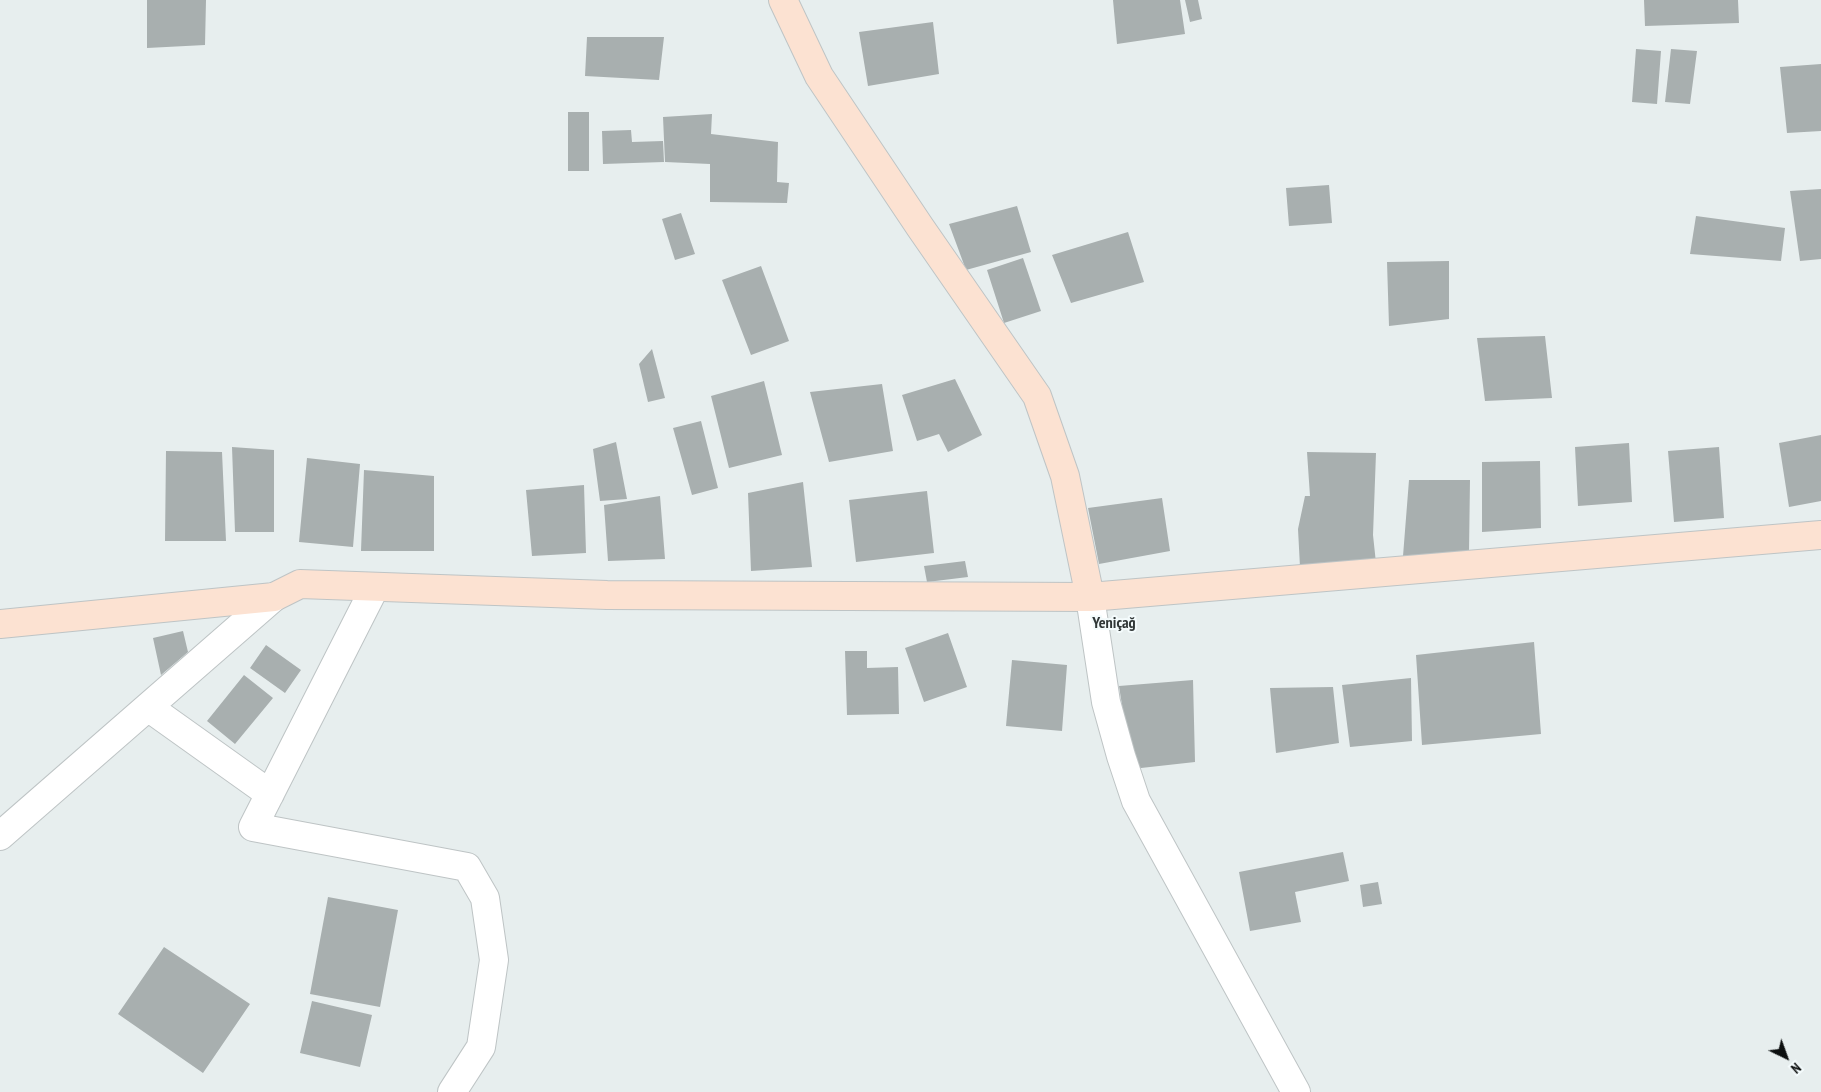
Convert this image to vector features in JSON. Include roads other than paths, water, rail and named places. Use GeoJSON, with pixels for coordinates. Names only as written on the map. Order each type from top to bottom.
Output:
{"type":"FeatureCollection","features":[{"type":"Feature","properties":{"kind":"street"},"geometry":{"type":"LineString","coordinates":[[783,0],[819,76],[920,227],[1037,396],[1065,476],[1090,597],[1106,702],[1136,801],[1296,1092]]}},
{"type":"Feature","properties":{"kind":"street"},"geometry":{"type":"LineString","coordinates":[[0,836],[274,597],[300,584],[607,595],[1090,597],[1821,535]]}},
{"type":"Feature","properties":{"kind":"street"},"geometry":{"type":"LineString","coordinates":[[375,587],[253,827],[467,867],[485,898],[494,960],[481,1047],[452,1092]]}},
{"type":"Feature","properties":{"kind":"street"},"geometry":{"type":"LineString","coordinates":[[0,624],[274,597]]}},
{"type":"Feature","properties":{"kind":"street"},"geometry":{"type":"LineString","coordinates":[[148,707],[270,794]]}},
{"type":"Feature","properties":{"kind":"district","name":"Yeniçağ"},"geometry":{"type":"Point","coordinates":[1114,623]}}]}
